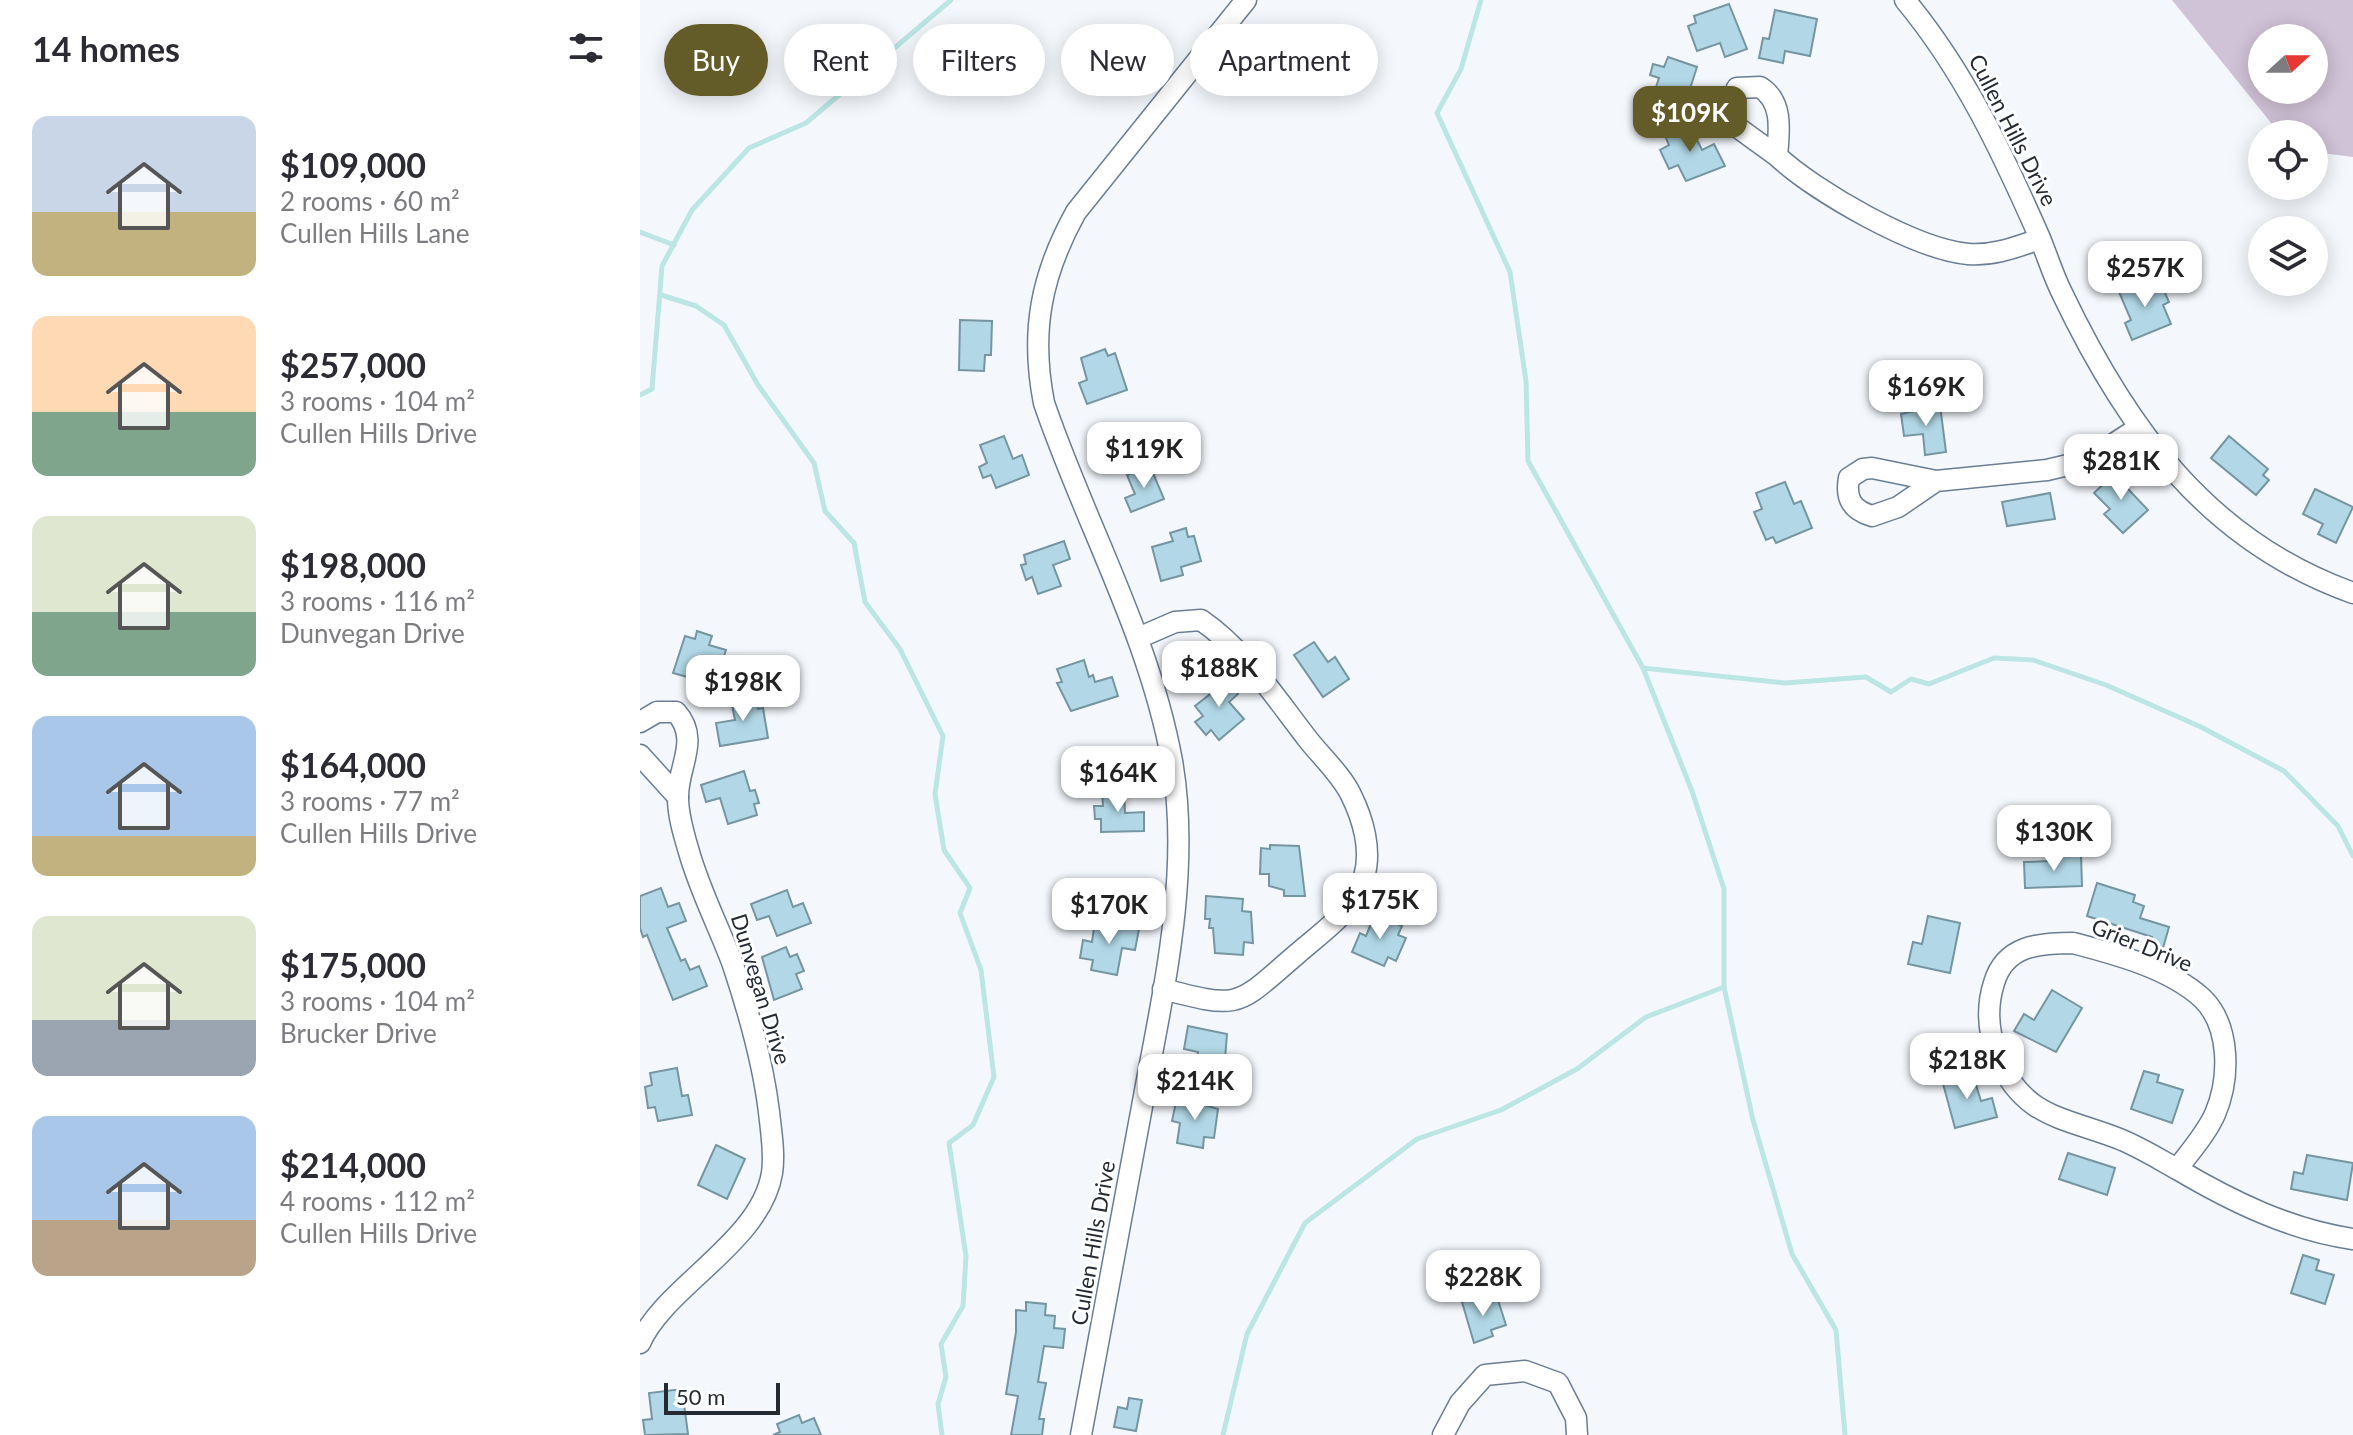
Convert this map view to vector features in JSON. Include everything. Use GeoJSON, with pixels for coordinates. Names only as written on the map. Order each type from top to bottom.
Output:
{"type":"FeatureCollection","features":[{"type":"Feature","properties":{"kind":"street","name":"Cullen Hills Drive"},"geometry":{"type":"LineString","coordinates":[[1081,1435],[1163,989],[1177,874],[1177,818],[1172,763],[1156,693],[1138,638],[1044,403],[1037,369],[1038,308],[1057,246],[1076,212],[1246,0]]}},
{"type":"Feature","properties":{"kind":"street","name":"Cullen Hills Drive"},"geometry":{"type":"LineString","coordinates":[[1905,0],[1956,67],[1977,104],[2084,337],[2138,428],[2196,498],[2246,538],[2305,573],[2353,593]]}},
{"type":"Feature","properties":{"kind":"street"},"geometry":{"type":"LineString","coordinates":[[1777,156],[1797,174],[1930,247],[1987,254],[2040,239]]}},
{"type":"Feature","properties":{"kind":"street"},"geometry":{"type":"LineString","coordinates":[[1936,481],[2047,470],[2078,463],[2089,460],[2138,428]]}},
{"type":"Feature","properties":{"kind":"street"},"geometry":{"type":"LineString","coordinates":[[1138,638],[1175,622],[1201,620],[1233,645],[1350,791],[1365,835],[1367,856],[1365,877],[1354,900],[1338,919],[1247,997],[1216,1003],[1163,989]]}},
{"type":"Feature","properties":{"kind":"street","name":"Dunvegan Drive"},"geometry":{"type":"LineString","coordinates":[[640,722],[667,711],[676,712],[688,735],[678,797],[690,855],[733,966],[753,1030],[770,1119],[772,1173],[763,1199],[747,1222],[703,1273],[642,1332]]}},
{"type":"Feature","properties":{"kind":"street"},"geometry":{"type":"LineString","coordinates":[[640,755],[678,797]]}},
{"type":"Feature","properties":{"kind":"street","name":"Grier Drive"},"geometry":{"type":"LineString","coordinates":[[2177,1169],[2215,1113],[2224,1083],[2224,1043],[2220,1026],[2212,1012],[2185,986],[2107,952],[2073,943],[2045,943],[2020,949],[2002,965],[1989,1007],[1992,1042],[2009,1080],[2034,1107],[2120,1140],[2254,1211],[2330,1236],[2353,1239]]}},
{"type":"Feature","properties":{"kind":"street"},"geometry":{"type":"LineString","coordinates":[[1443,1435],[1466,1395],[1485,1375],[1525,1371],[1558,1383],[1576,1418],[1577,1435]]}},
{"type":"Feature","properties":{"kind":"shaded area"},"geometry":{"type":"Polygon","coordinates":[[[2172,0],[2353,0],[2353,157],[2328,154],[2328,120],[2269,120],[2256,104],[2328,104],[2328,24],[2248,24],[2248,94],[2172,0]]]}},
{"type":"Feature","properties":{"kind":"building"},"geometry":{"type":"Polygon","coordinates":[[[1729,4],[1747,49],[1725,57],[1720,43],[1697,51],[1688,26],[1696,23],[1694,16],[1729,4]]]}},
{"type":"Feature","properties":{"kind":"building"},"geometry":{"type":"Polygon","coordinates":[[[1775,10],[1817,19],[1810,56],[1785,51],[1783,63],[1759,58],[1763,38],[1769,39],[1775,10]]]}},
{"type":"Feature","properties":{"kind":"building"},"geometry":{"type":"Polygon","coordinates":[[[1668,57],[1697,67],[1689,92],[1702,96],[1696,114],[1652,99],[1659,78],[1650,75],[1653,64],[1664,67],[1668,57]]]}},
{"type":"Feature","properties":{"kind":"building"},"geometry":{"type":"Polygon","coordinates":[[[1689,124],[1702,150],[1714,144],[1725,166],[1686,181],[1678,165],[1669,169],[1660,150],[1669,145],[1665,136],[1689,124]]]}},
{"type":"Feature","properties":{"kind":"building"},"geometry":{"type":"Polygon","coordinates":[[[2151,278],[2156,289],[2162,286],[2169,302],[2163,305],[2171,324],[2132,340],[2125,323],[2131,320],[2119,292],[2151,278]]]}},
{"type":"Feature","properties":{"kind":"building"},"geometry":{"type":"Polygon","coordinates":[[[960,320],[992,321],[991,355],[985,355],[984,371],[959,370],[960,320]]]}},
{"type":"Feature","properties":{"kind":"building"},"geometry":{"type":"Polygon","coordinates":[[[1105,349],[1108,356],[1115,353],[1127,390],[1087,404],[1079,383],[1087,380],[1081,358],[1105,349]]]}},
{"type":"Feature","properties":{"kind":"building"},"geometry":{"type":"Polygon","coordinates":[[[1940,405],[1946,452],[1925,455],[1923,434],[1904,436],[1901,414],[1940,405]]]}},
{"type":"Feature","properties":{"kind":"building"},"geometry":{"type":"Polygon","coordinates":[[[1004,436],[1013,459],[1022,455],[1029,475],[996,488],[991,475],[983,478],[979,467],[987,463],[980,445],[1004,436]]]}},
{"type":"Feature","properties":{"kind":"building"},"geometry":{"type":"Polygon","coordinates":[[[2229,436],[2268,469],[2263,475],[2269,480],[2256,495],[2211,458],[2229,436]]]}},
{"type":"Feature","properties":{"kind":"building"},"geometry":{"type":"Polygon","coordinates":[[[1150,466],[1164,499],[1131,512],[1125,498],[1135,494],[1127,475],[1150,466]]]}},
{"type":"Feature","properties":{"kind":"building"},"geometry":{"type":"Polygon","coordinates":[[[2118,470],[2131,484],[2127,488],[2148,510],[2123,533],[2104,514],[2110,509],[2094,493],[2118,470]]]}},
{"type":"Feature","properties":{"kind":"building"},"geometry":{"type":"Polygon","coordinates":[[[1785,482],[1794,504],[1801,501],[1812,528],[1776,543],[1773,537],[1766,540],[1754,512],[1762,509],[1756,493],[1785,482]]]}},
{"type":"Feature","properties":{"kind":"building"},"geometry":{"type":"Polygon","coordinates":[[[2315,489],[2353,507],[2336,543],[2318,534],[2323,524],[2303,514],[2315,489]]]}},
{"type":"Feature","properties":{"kind":"building"},"geometry":{"type":"Polygon","coordinates":[[[2050,493],[2055,519],[2007,526],[2002,502],[2050,493]]]}},
{"type":"Feature","properties":{"kind":"building"},"geometry":{"type":"Polygon","coordinates":[[[1186,528],[1188,537],[1194,536],[1201,561],[1181,567],[1183,575],[1161,581],[1152,547],[1173,541],[1170,533],[1186,528]]]}},
{"type":"Feature","properties":{"kind":"building"},"geometry":{"type":"Polygon","coordinates":[[[1064,541],[1070,559],[1053,565],[1061,586],[1038,594],[1032,577],[1026,580],[1021,565],[1026,564],[1024,555],[1064,541]]]}},
{"type":"Feature","properties":{"kind":"building"},"geometry":{"type":"Polygon","coordinates":[[[697,631],[712,636],[709,645],[726,650],[718,675],[694,667],[691,678],[673,673],[685,636],[695,639],[697,631]]]}},
{"type":"Feature","properties":{"kind":"building"},"geometry":{"type":"Polygon","coordinates":[[[1314,642],[1328,662],[1335,657],[1349,679],[1323,697],[1294,655],[1314,642]]]}},
{"type":"Feature","properties":{"kind":"building"},"geometry":{"type":"Polygon","coordinates":[[[1084,660],[1089,677],[1093,675],[1095,682],[1112,677],[1118,696],[1071,711],[1057,683],[1062,682],[1057,669],[1084,660]]]}},
{"type":"Feature","properties":{"kind":"building"},"geometry":{"type":"Polygon","coordinates":[[[1221,673],[1238,694],[1229,702],[1244,719],[1219,740],[1211,730],[1206,735],[1195,722],[1203,716],[1195,706],[1214,691],[1208,684],[1221,673]]]}},
{"type":"Feature","properties":{"kind":"building"},"geometry":{"type":"Polygon","coordinates":[[[756,695],[758,709],[763,708],[768,738],[720,746],[716,723],[735,720],[731,700],[756,695]]]}},
{"type":"Feature","properties":{"kind":"building"},"geometry":{"type":"Polygon","coordinates":[[[744,771],[750,791],[755,790],[759,803],[754,804],[757,815],[728,824],[720,798],[706,802],[701,785],[744,771]]]}},
{"type":"Feature","properties":{"kind":"building"},"geometry":{"type":"Polygon","coordinates":[[[1102,791],[1124,791],[1125,813],[1144,812],[1144,831],[1101,832],[1101,819],[1095,819],[1094,806],[1103,806],[1102,791]]]}},
{"type":"Feature","properties":{"kind":"building"},"geometry":{"type":"Polygon","coordinates":[[[1270,845],[1299,846],[1305,896],[1284,896],[1284,890],[1269,886],[1269,874],[1260,874],[1261,848],[1270,849],[1270,845]]]}},
{"type":"Feature","properties":{"kind":"building"},"geometry":{"type":"Polygon","coordinates":[[[2081,855],[2082,886],[2025,888],[2024,862],[2051,861],[2051,856],[2081,855]]]}},
{"type":"Feature","properties":{"kind":"building"},"geometry":{"type":"Polygon","coordinates":[[[2097,883],[2135,895],[2133,902],[2144,906],[2140,918],[2169,927],[2163,948],[2150,944],[2152,937],[2087,916],[2097,883]]]}},
{"type":"Feature","properties":{"kind":"building"},"geometry":{"type":"Polygon","coordinates":[[[661,888],[668,907],[679,903],[686,921],[667,928],[681,961],[685,959],[690,970],[699,966],[707,986],[673,1000],[647,935],[643,937],[640,928],[640,896],[661,888]]]}},
{"type":"Feature","properties":{"kind":"building"},"geometry":{"type":"Polygon","coordinates":[[[787,890],[793,907],[803,903],[811,923],[777,936],[769,916],[757,920],[751,904],[787,890]]]}},
{"type":"Feature","properties":{"kind":"building"},"geometry":{"type":"Polygon","coordinates":[[[1206,896],[1243,899],[1242,911],[1251,912],[1253,943],[1244,942],[1243,955],[1215,953],[1213,928],[1209,928],[1210,919],[1205,919],[1206,896]]]}},
{"type":"Feature","properties":{"kind":"building"},"geometry":{"type":"Polygon","coordinates":[[[1375,914],[1402,926],[1398,935],[1406,938],[1396,961],[1388,957],[1384,966],[1352,952],[1360,933],[1366,936],[1375,914]]]}},
{"type":"Feature","properties":{"kind":"building"},"geometry":{"type":"Polygon","coordinates":[[[1928,916],[1960,923],[1950,973],[1908,964],[1913,942],[1922,944],[1928,916]]]}},
{"type":"Feature","properties":{"kind":"building"},"geometry":{"type":"Polygon","coordinates":[[[1095,921],[1139,929],[1135,950],[1122,948],[1117,975],[1091,970],[1093,960],[1080,958],[1083,940],[1092,942],[1095,921]]]}},
{"type":"Feature","properties":{"kind":"building"},"geometry":{"type":"Polygon","coordinates":[[[786,947],[790,957],[797,954],[804,971],[796,974],[802,989],[774,1000],[762,957],[786,947]]]}},
{"type":"Feature","properties":{"kind":"building"},"geometry":{"type":"Polygon","coordinates":[[[2052,990],[2082,1008],[2056,1052],[2014,1031],[2024,1014],[2034,1020],[2052,990]]]}},
{"type":"Feature","properties":{"kind":"building"},"geometry":{"type":"Polygon","coordinates":[[[1188,1026],[1227,1034],[1224,1071],[1216,1070],[1214,1080],[1193,1077],[1198,1052],[1184,1049],[1188,1026]]]}},
{"type":"Feature","properties":{"kind":"building"},"geometry":{"type":"Polygon","coordinates":[[[677,1068],[682,1096],[688,1095],[692,1115],[658,1121],[655,1107],[648,1108],[645,1087],[652,1085],[650,1073],[677,1068]]]}},
{"type":"Feature","properties":{"kind":"building"},"geometry":{"type":"Polygon","coordinates":[[[2144,1071],[2159,1075],[2157,1082],[2183,1090],[2172,1123],[2131,1109],[2144,1071]]]}},
{"type":"Feature","properties":{"kind":"building"},"geometry":{"type":"Polygon","coordinates":[[[1972,1072],[1981,1101],[1992,1098],[1997,1117],[1955,1128],[1942,1080],[1972,1072]]]}},
{"type":"Feature","properties":{"kind":"building"},"geometry":{"type":"Polygon","coordinates":[[[1177,1097],[1218,1109],[1214,1138],[1204,1137],[1203,1148],[1177,1143],[1180,1123],[1172,1121],[1177,1097]]]}},
{"type":"Feature","properties":{"kind":"building"},"geometry":{"type":"Polygon","coordinates":[[[716,1145],[745,1159],[727,1199],[698,1185],[716,1145]]]}},
{"type":"Feature","properties":{"kind":"building"},"geometry":{"type":"Polygon","coordinates":[[[2068,1153],[2115,1168],[2107,1195],[2059,1179],[2068,1153]]]}},
{"type":"Feature","properties":{"kind":"building"},"geometry":{"type":"Polygon","coordinates":[[[2307,1155],[2353,1163],[2347,1200],[2291,1189],[2294,1172],[2303,1174],[2307,1155]]]}},
{"type":"Feature","properties":{"kind":"building"},"geometry":{"type":"Polygon","coordinates":[[[2303,1255],[2319,1260],[2316,1270],[2334,1275],[2325,1304],[2291,1293],[2303,1255]]]}},
{"type":"Feature","properties":{"kind":"building"},"geometry":{"type":"Polygon","coordinates":[[[1479,1297],[1482,1305],[1498,1300],[1506,1325],[1491,1330],[1493,1336],[1474,1343],[1462,1302],[1479,1297]]]}},
{"type":"Feature","properties":{"kind":"building"},"geometry":{"type":"Polygon","coordinates":[[[1026,1302],[1046,1304],[1045,1315],[1055,1316],[1054,1328],[1065,1329],[1063,1348],[1044,1346],[1038,1382],[1046,1383],[1039,1419],[1044,1419],[1042,1435],[1011,1435],[1018,1396],[1006,1394],[1016,1332],[1016,1310],[1026,1311],[1026,1302]]]}},
{"type":"Feature","properties":{"kind":"building"},"geometry":{"type":"Polygon","coordinates":[[[682,1389],[688,1434],[645,1435],[643,1420],[652,1419],[649,1393],[682,1389]]]}},
{"type":"Feature","properties":{"kind":"building"},"geometry":{"type":"Polygon","coordinates":[[[1129,1398],[1142,1400],[1136,1431],[1114,1427],[1118,1407],[1127,1409],[1129,1398]]]}},
{"type":"Feature","properties":{"kind":"building"},"geometry":{"type":"Polygon","coordinates":[[[799,1415],[802,1423],[814,1418],[821,1435],[773,1435],[780,1432],[777,1424],[799,1415]]]}},
{"type":"Feature","properties":{"kind":"waterway"},"geometry":{"type":"LineString","coordinates":[[640,395],[652,389],[662,266],[692,210],[749,148],[806,123],[951,0]]}},
{"type":"Feature","properties":{"kind":"waterway"},"geometry":{"type":"LineString","coordinates":[[1481,0],[1461,69],[1437,113],[1510,272],[1526,381],[1528,461],[1643,668],[1692,791],[1724,889],[1724,987],[1753,1120],[1792,1254],[1836,1330],[1845,1435]]}},
{"type":"Feature","properties":{"kind":"waterway"},"geometry":{"type":"LineString","coordinates":[[640,232],[674,245]]}},
{"type":"Feature","properties":{"kind":"waterway"},"geometry":{"type":"LineString","coordinates":[[661,295],[696,306],[724,325],[758,385],[814,463],[825,511],[854,543],[865,602],[900,649],[943,736],[935,794],[944,850],[970,888],[960,913],[981,970],[994,1077],[973,1125],[949,1143],[966,1256],[963,1306],[941,1344],[946,1377],[938,1404],[942,1435]]}},
{"type":"Feature","properties":{"kind":"waterway"},"geometry":{"type":"LineString","coordinates":[[1643,668],[1785,683],[1866,677],[1891,692],[1911,679],[1929,684],[1994,658],[2033,660],[2106,685],[2201,727],[2284,771],[2338,826],[2353,856]]}},
{"type":"Feature","properties":{"kind":"waterway"},"geometry":{"type":"LineString","coordinates":[[1223,1435],[1247,1334],[1305,1223],[1417,1139],[1501,1110],[1577,1069],[1646,1017],[1724,987]]}}]}
